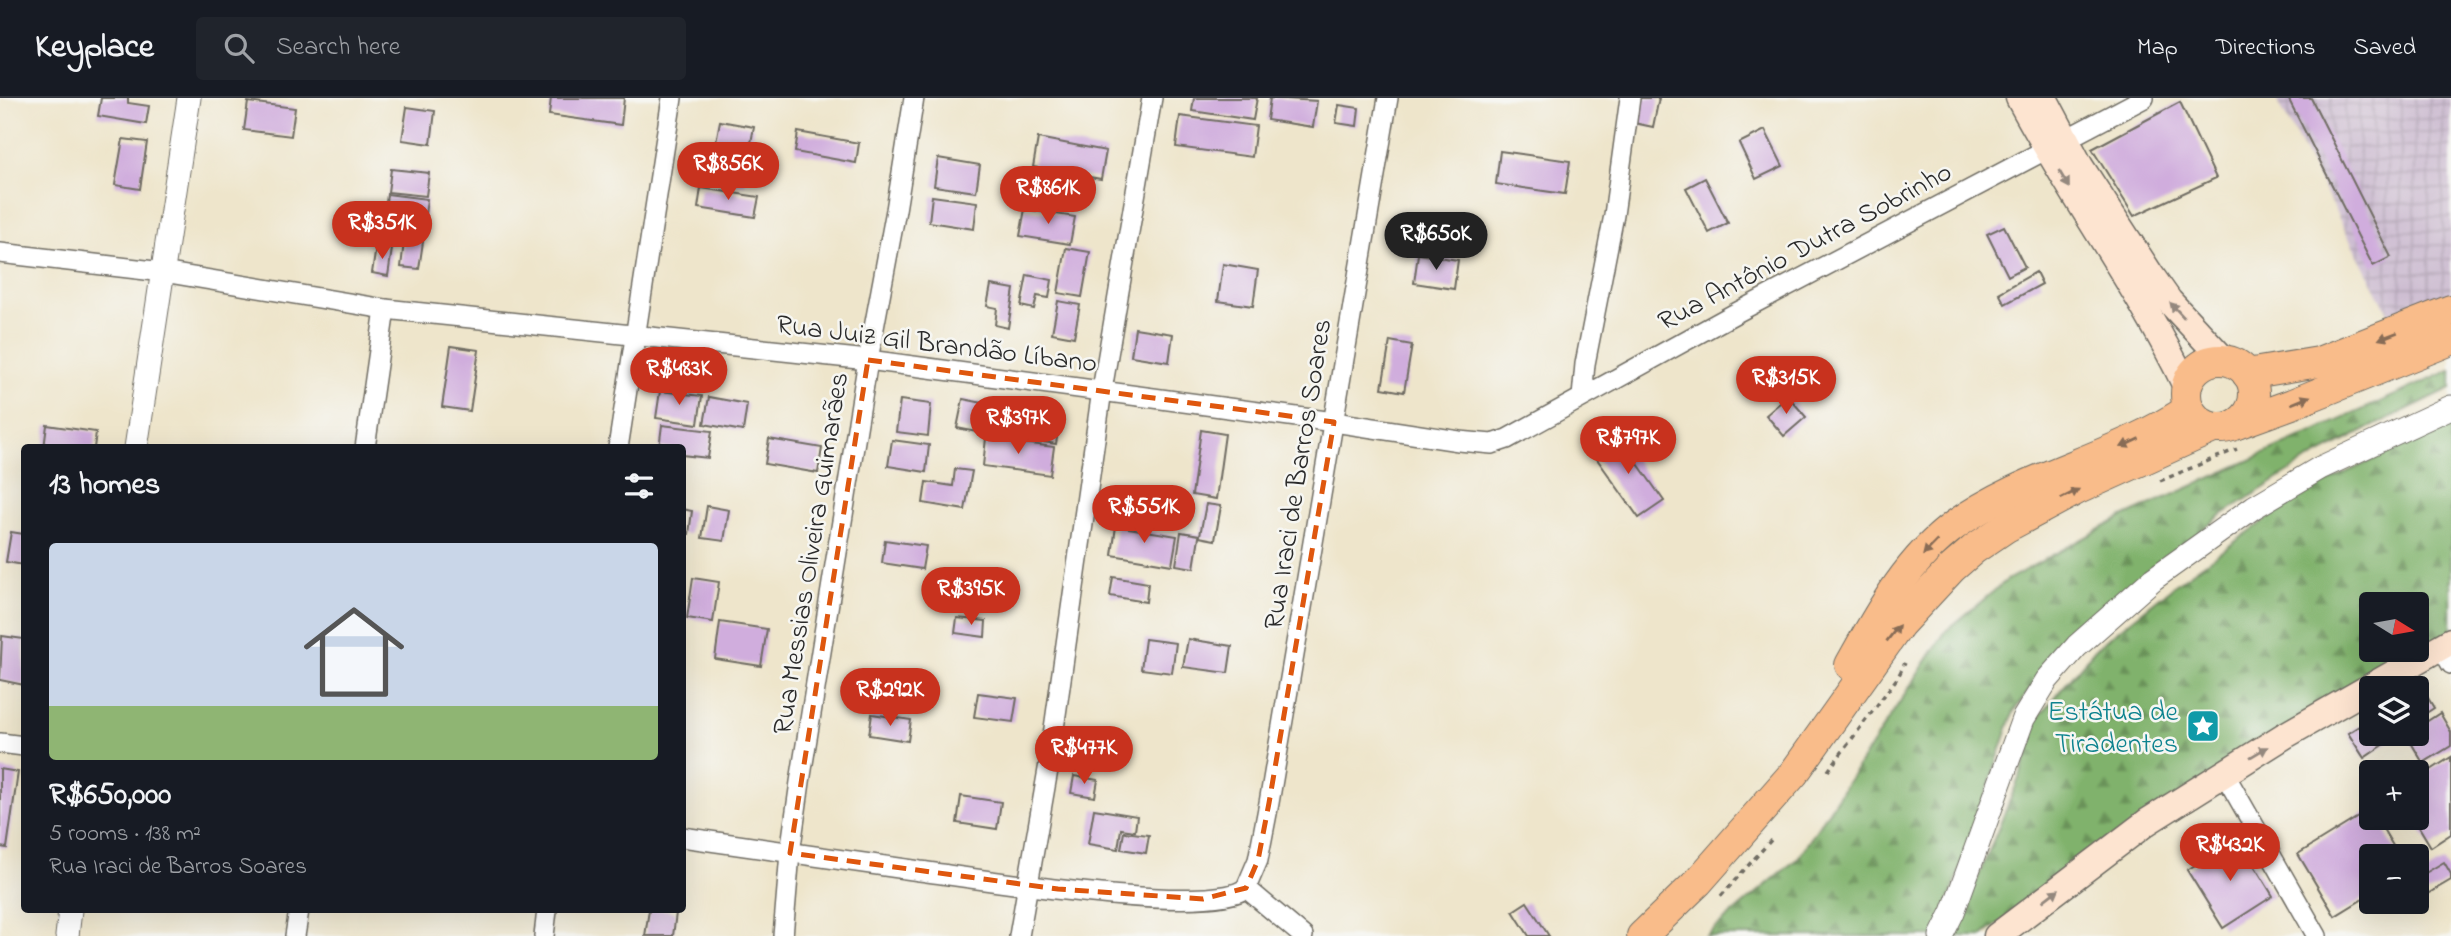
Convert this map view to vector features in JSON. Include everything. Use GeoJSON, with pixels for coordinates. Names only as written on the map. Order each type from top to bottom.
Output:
{"type":"FeatureCollection","features":[{"type":"Feature","properties":{"kind":"main road"},"geometry":{"type":"LineString","coordinates":[[2020,98],[2169,301],[2236,367],[2254,392],[2246,416],[2232,432]]}},
{"type":"Feature","properties":{"kind":"main road"},"geometry":{"type":"LineString","coordinates":[[2044,98],[2055,144],[2153,325],[2199,422],[2232,432]]}},
{"type":"Feature","properties":{"kind":"main road"},"geometry":{"type":"LineString","coordinates":[[1781,787],[1891,595],[1907,572],[1937,540],[1980,510],[2038,480],[2165,425],[2187,398],[2198,368],[2208,361],[2236,367],[2319,362],[2451,310]]}},
{"type":"Feature","properties":{"kind":"main road"},"geometry":{"type":"LineString","coordinates":[[1643,936],[1698,882],[1794,773],[1900,624],[1951,569],[1974,549],[2005,528],[2078,489],[2232,432],[2292,404],[2451,340]]}},
{"type":"Feature","properties":{"kind":"main road"},"geometry":{"type":"LineString","coordinates":[[1997,936],[2147,822],[2224,773],[2448,651]]}},
{"type":"Feature","properties":{"kind":"street"},"geometry":{"type":"LineString","coordinates":[[137,444],[189,98]]}},
{"type":"Feature","properties":{"kind":"street"},"geometry":{"type":"LineString","coordinates":[[619,444],[672,98]]}},
{"type":"Feature","properties":{"kind":"street","name":"Rua Messias Oliveira Guimarães"},"geometry":{"type":"LineString","coordinates":[[783,936],[790,853],[868,360],[914,98]]}},
{"type":"Feature","properties":{"kind":"street"},"geometry":{"type":"LineString","coordinates":[[1019,936],[1049,764],[1102,390],[1152,98]]}},
{"type":"Feature","properties":{"kind":"street","name":"Rua Iraci de Barros Soares"},"geometry":{"type":"LineString","coordinates":[[1246,888],[1258,860],[1388,98]]}},
{"type":"Feature","properties":{"kind":"street"},"geometry":{"type":"LineString","coordinates":[[1582,397],[1585,364],[1614,215],[1630,98]]}},
{"type":"Feature","properties":{"kind":"street","name":"Rua Antônio Dutra Sobrinho"},"geometry":{"type":"LineString","coordinates":[[1492,444],[1507,439],[1794,281],[2144,98]]}},
{"type":"Feature","properties":{"kind":"street","name":"Rua Juiz Gil Brandão Líbano"},"geometry":{"type":"LineString","coordinates":[[0,253],[163,272],[385,309],[868,360],[1334,422],[1411,436],[1492,444]]}},
{"type":"Feature","properties":{"kind":"street"},"geometry":{"type":"LineString","coordinates":[[366,444],[385,309]]}},
{"type":"Feature","properties":{"kind":"street"},"geometry":{"type":"LineString","coordinates":[[1941,936],[1953,912],[2024,719],[2047,680],[2077,646],[2153,579],[2264,500],[2320,468],[2451,407]]}},
{"type":"Feature","properties":{"kind":"street"},"geometry":{"type":"LineString","coordinates":[[0,743],[21,746]]}},
{"type":"Feature","properties":{"kind":"street"},"geometry":{"type":"LineString","coordinates":[[2224,773],[2316,936]]}},
{"type":"Feature","properties":{"kind":"street"},"geometry":{"type":"LineString","coordinates":[[686,838],[1111,895],[1181,899],[1231,896],[1246,888],[1303,936]]}},
{"type":"Feature","properties":{"kind":"street"},"geometry":{"type":"LineString","coordinates":[[67,936],[70,913]]}},
{"type":"Feature","properties":{"kind":"street"},"geometry":{"type":"LineString","coordinates":[[295,936],[299,913]]}},
{"type":"Feature","properties":{"kind":"street"},"geometry":{"type":"LineString","coordinates":[[544,936],[547,913]]}},
{"type":"Feature","properties":{"kind":"path"},"geometry":{"type":"LineString","coordinates":[[2160,481],[2232,432]]}},
{"type":"Feature","properties":{"kind":"path"},"geometry":{"type":"LineString","coordinates":[[1825,774],[1898,677],[1909,655]]}},
{"type":"Feature","properties":{"kind":"path"},"geometry":{"type":"LineString","coordinates":[[1716,900],[1735,883],[1778,831]]}},
{"type":"Feature","properties":{"kind":"highlighted area"},"geometry":{"type":"Polygon","coordinates":[[[868,360],[1334,422],[1269,803],[1258,860],[1246,888],[1203,899],[1058,889],[790,853],[868,360]]]}},
{"type":"Feature","properties":{"kind":"shaded area"},"geometry":{"type":"Polygon","coordinates":[[[2276,98],[2451,98],[2451,301],[2394,324],[2276,98]]]}},
{"type":"Feature","properties":{"kind":"green space"},"geometry":{"type":"Polygon","coordinates":[[[2451,370],[2451,388],[2303,463],[2223,514],[2073,631],[2014,711],[1937,936],[1706,936],[1798,858],[1946,631],[2007,580],[2121,518],[2451,370]]]}},
{"type":"Feature","properties":{"kind":"green space"},"geometry":{"type":"Polygon","coordinates":[[[2451,424],[2451,635],[2429,649],[2429,592],[2359,592],[2359,662],[2407,662],[2385,676],[2359,676],[2359,692],[2080,864],[1982,936],[1954,936],[2022,771],[2037,719],[2095,649],[2184,578],[2291,502],[2347,472],[2451,424]]]}},
{"type":"Feature","properties":{"kind":"building"},"geometry":{"type":"Polygon","coordinates":[[[101,98],[128,98],[128,103],[149,106],[146,124],[98,116],[101,98]]]}},
{"type":"Feature","properties":{"kind":"building"},"geometry":{"type":"Polygon","coordinates":[[[551,98],[624,98],[621,125],[549,115],[551,98]]]}},
{"type":"Feature","properties":{"kind":"building"},"geometry":{"type":"Polygon","coordinates":[[[1194,98],[1257,98],[1253,120],[1192,111],[1194,98]]]}},
{"type":"Feature","properties":{"kind":"building"},"geometry":{"type":"Polygon","coordinates":[[[1270,98],[1317,101],[1313,127],[1267,120],[1270,98]]]}},
{"type":"Feature","properties":{"kind":"building"},"geometry":{"type":"Polygon","coordinates":[[[1640,98],[1659,98],[1653,127],[1634,123],[1640,98]]]}},
{"type":"Feature","properties":{"kind":"building"},"geometry":{"type":"Polygon","coordinates":[[[2288,98],[2311,98],[2391,257],[2373,266],[2288,98]]]}},
{"type":"Feature","properties":{"kind":"building"},"geometry":{"type":"Polygon","coordinates":[[[248,102],[295,108],[291,136],[244,130],[248,102]]]}},
{"type":"Feature","properties":{"kind":"building"},"geometry":{"type":"Polygon","coordinates":[[[2180,102],[2216,178],[2134,216],[2092,149],[2180,102]]]}},
{"type":"Feature","properties":{"kind":"building"},"geometry":{"type":"Polygon","coordinates":[[[1339,105],[1359,108],[1357,126],[1336,123],[1339,105]]]}},
{"type":"Feature","properties":{"kind":"building"},"geometry":{"type":"Polygon","coordinates":[[[407,107],[435,111],[431,144],[402,140],[407,107]]]}},
{"type":"Feature","properties":{"kind":"building"},"geometry":{"type":"Polygon","coordinates":[[[1180,116],[1256,126],[1252,157],[1176,147],[1180,116]]]}},
{"type":"Feature","properties":{"kind":"building"},"geometry":{"type":"Polygon","coordinates":[[[720,121],[754,127],[750,148],[716,142],[720,121]]]}},
{"type":"Feature","properties":{"kind":"building"},"geometry":{"type":"Polygon","coordinates":[[[1765,130],[1783,166],[1756,179],[1739,143],[1765,130]]]}},
{"type":"Feature","properties":{"kind":"building"},"geometry":{"type":"Polygon","coordinates":[[[798,132],[859,143],[856,163],[795,152],[798,132]]]}},
{"type":"Feature","properties":{"kind":"building"},"geometry":{"type":"Polygon","coordinates":[[[1038,138],[1106,151],[1101,179],[1033,167],[1038,138]]]}},
{"type":"Feature","properties":{"kind":"building"},"geometry":{"type":"Polygon","coordinates":[[[123,139],[147,142],[140,189],[115,185],[123,139]]]}},
{"type":"Feature","properties":{"kind":"building"},"geometry":{"type":"Polygon","coordinates":[[[1500,151],[1570,161],[1565,194],[1496,184],[1500,151]]]}},
{"type":"Feature","properties":{"kind":"building"},"geometry":{"type":"Polygon","coordinates":[[[711,153],[750,160],[745,185],[724,181],[725,175],[721,175],[722,171],[713,169],[714,164],[709,163],[711,153]]]}},
{"type":"Feature","properties":{"kind":"building"},"geometry":{"type":"Polygon","coordinates":[[[938,158],[980,165],[976,192],[934,186],[938,158]]]}},
{"type":"Feature","properties":{"kind":"building"},"geometry":{"type":"Polygon","coordinates":[[[391,169],[429,173],[426,196],[388,192],[391,169]]]}},
{"type":"Feature","properties":{"kind":"building"},"geometry":{"type":"Polygon","coordinates":[[[1024,173],[1077,181],[1072,211],[1020,202],[1024,173]]]}},
{"type":"Feature","properties":{"kind":"building"},"geometry":{"type":"Polygon","coordinates":[[[1705,178],[1728,223],[1709,233],[1686,188],[1705,178]]]}},
{"type":"Feature","properties":{"kind":"building"},"geometry":{"type":"Polygon","coordinates":[[[701,188],[759,197],[755,217],[698,208],[701,188]]]}},
{"type":"Feature","properties":{"kind":"building"},"geometry":{"type":"Polygon","coordinates":[[[387,194],[427,199],[424,223],[395,220],[391,244],[377,242],[381,218],[384,219],[387,194]]]}},
{"type":"Feature","properties":{"kind":"building"},"geometry":{"type":"Polygon","coordinates":[[[932,196],[977,202],[974,229],[929,222],[932,196]]]}},
{"type":"Feature","properties":{"kind":"building"},"geometry":{"type":"Polygon","coordinates":[[[1025,209],[1075,217],[1070,244],[1020,236],[1025,209]]]}},
{"type":"Feature","properties":{"kind":"building"},"geometry":{"type":"Polygon","coordinates":[[[406,225],[425,228],[419,269],[401,267],[406,225]]]}},
{"type":"Feature","properties":{"kind":"building"},"geometry":{"type":"Polygon","coordinates":[[[2004,226],[2025,267],[2008,276],[1987,234],[2004,226]]]}},
{"type":"Feature","properties":{"kind":"building"},"geometry":{"type":"Polygon","coordinates":[[[376,247],[392,249],[388,276],[372,273],[376,247]]]}},
{"type":"Feature","properties":{"kind":"building"},"geometry":{"type":"Polygon","coordinates":[[[1066,248],[1090,252],[1082,297],[1058,293],[1066,248]]]}},
{"type":"Feature","properties":{"kind":"building"},"geometry":{"type":"Polygon","coordinates":[[[1418,254],[1458,260],[1454,289],[1414,283],[1418,254]]]}},
{"type":"Feature","properties":{"kind":"building"},"geometry":{"type":"Polygon","coordinates":[[[1223,264],[1258,270],[1253,306],[1218,301],[1223,264]]]}},
{"type":"Feature","properties":{"kind":"building"},"geometry":{"type":"Polygon","coordinates":[[[2036,272],[2042,284],[2005,304],[1999,293],[2036,272]]]}},
{"type":"Feature","properties":{"kind":"building"},"geometry":{"type":"Polygon","coordinates":[[[1027,275],[1052,280],[1049,298],[1037,296],[1034,309],[1021,306],[1027,275]]]}},
{"type":"Feature","properties":{"kind":"building"},"geometry":{"type":"Polygon","coordinates":[[[991,285],[1014,289],[1008,328],[995,325],[997,308],[987,306],[991,285]]]}},
{"type":"Feature","properties":{"kind":"building"},"geometry":{"type":"Polygon","coordinates":[[[1058,301],[1080,305],[1074,337],[1052,333],[1058,301]]]}},
{"type":"Feature","properties":{"kind":"building"},"geometry":{"type":"Polygon","coordinates":[[[1135,328],[1173,334],[1169,362],[1131,356],[1135,328]]]}},
{"type":"Feature","properties":{"kind":"building"},"geometry":{"type":"Polygon","coordinates":[[[1390,341],[1412,345],[1404,392],[1382,388],[1390,341]]]}},
{"type":"Feature","properties":{"kind":"building"},"geometry":{"type":"Polygon","coordinates":[[[451,346],[479,350],[470,411],[442,407],[451,346]]]}},
{"type":"Feature","properties":{"kind":"building"},"geometry":{"type":"Polygon","coordinates":[[[660,391],[702,396],[698,424],[656,418],[660,391]]]}},
{"type":"Feature","properties":{"kind":"building"},"geometry":{"type":"Polygon","coordinates":[[[1788,396],[1806,417],[1784,436],[1766,415],[1788,396]]]}},
{"type":"Feature","properties":{"kind":"building"},"geometry":{"type":"Polygon","coordinates":[[[709,397],[747,404],[743,431],[704,424],[709,397]]]}},
{"type":"Feature","properties":{"kind":"building"},"geometry":{"type":"Polygon","coordinates":[[[963,399],[983,403],[977,432],[957,428],[963,399]]]}},
{"type":"Feature","properties":{"kind":"building"},"geometry":{"type":"Polygon","coordinates":[[[900,400],[931,404],[928,436],[896,432],[900,400]]]}},
{"type":"Feature","properties":{"kind":"building"},"geometry":{"type":"Polygon","coordinates":[[[996,402],[1061,413],[1056,444],[991,433],[996,402]]]}},
{"type":"Feature","properties":{"kind":"building"},"geometry":{"type":"Polygon","coordinates":[[[47,425],[96,432],[94,444],[45,444],[47,425]]]}},
{"type":"Feature","properties":{"kind":"building"},"geometry":{"type":"Polygon","coordinates":[[[662,425],[712,431],[708,458],[686,455],[686,444],[660,444],[662,425]]]}},
{"type":"Feature","properties":{"kind":"building"},"geometry":{"type":"Polygon","coordinates":[[[1201,430],[1225,434],[1216,499],[1192,495],[1201,430]]]}},
{"type":"Feature","properties":{"kind":"building"},"geometry":{"type":"Polygon","coordinates":[[[1617,434],[1664,501],[1639,518],[1592,452],[1617,434]]]}},
{"type":"Feature","properties":{"kind":"building"},"geometry":{"type":"Polygon","coordinates":[[[986,438],[1054,447],[1050,475],[983,466],[986,438]]]}},
{"type":"Feature","properties":{"kind":"building"},"geometry":{"type":"Polygon","coordinates":[[[769,439],[822,448],[818,473],[765,464],[769,439]]]}},
{"type":"Feature","properties":{"kind":"building"},"geometry":{"type":"Polygon","coordinates":[[[892,440],[929,445],[926,472],[888,466],[892,440]]]}},
{"type":"Feature","properties":{"kind":"building"},"geometry":{"type":"Polygon","coordinates":[[[955,469],[972,471],[965,510],[923,503],[926,482],[953,486],[955,469]]]}},
{"type":"Feature","properties":{"kind":"building"},"geometry":{"type":"Polygon","coordinates":[[[1206,504],[1221,506],[1215,540],[1199,537],[1194,568],[1176,565],[1181,532],[1200,535],[1206,504]]]}},
{"type":"Feature","properties":{"kind":"building"},"geometry":{"type":"Polygon","coordinates":[[[707,506],[729,510],[724,541],[702,538],[707,506]]]}},
{"type":"Feature","properties":{"kind":"building"},"geometry":{"type":"Polygon","coordinates":[[[686,510],[692,511],[689,534],[686,534],[686,510]]]}},
{"type":"Feature","properties":{"kind":"building"},"geometry":{"type":"Polygon","coordinates":[[[1116,526],[1177,536],[1172,565],[1112,555],[1116,526]]]}},
{"type":"Feature","properties":{"kind":"building"},"geometry":{"type":"Polygon","coordinates":[[[11,532],[21,534],[21,564],[6,562],[11,532]]]}},
{"type":"Feature","properties":{"kind":"building"},"geometry":{"type":"Polygon","coordinates":[[[885,540],[926,546],[922,569],[882,563],[885,540]]]}},
{"type":"Feature","properties":{"kind":"building"},"geometry":{"type":"Polygon","coordinates":[[[1113,577],[1148,583],[1146,602],[1110,596],[1113,577]]]}},
{"type":"Feature","properties":{"kind":"building"},"geometry":{"type":"Polygon","coordinates":[[[693,578],[719,582],[713,622],[687,618],[693,578]]]}},
{"type":"Feature","properties":{"kind":"building"},"geometry":{"type":"Polygon","coordinates":[[[957,618],[986,621],[985,637],[955,633],[957,618]]]}},
{"type":"Feature","properties":{"kind":"building"},"geometry":{"type":"Polygon","coordinates":[[[720,622],[767,629],[761,666],[715,659],[720,622]]]}},
{"type":"Feature","properties":{"kind":"building"},"geometry":{"type":"Polygon","coordinates":[[[2,636],[21,639],[21,684],[0,680],[2,636]]]}},
{"type":"Feature","properties":{"kind":"building"},"geometry":{"type":"Polygon","coordinates":[[[1145,639],[1176,643],[1172,673],[1141,669],[1145,639]]]}},
{"type":"Feature","properties":{"kind":"building"},"geometry":{"type":"Polygon","coordinates":[[[1188,639],[1232,646],[1228,673],[1183,667],[1188,639]]]}},
{"type":"Feature","properties":{"kind":"building"},"geometry":{"type":"Polygon","coordinates":[[[978,693],[1017,698],[1013,722],[974,717],[978,693]]]}},
{"type":"Feature","properties":{"kind":"building"},"geometry":{"type":"Polygon","coordinates":[[[2440,713],[2451,732],[2451,746],[2428,760],[2421,760],[2413,746],[2429,746],[2429,720],[2440,713]]]}},
{"type":"Feature","properties":{"kind":"building"},"geometry":{"type":"Polygon","coordinates":[[[872,714],[911,720],[908,741],[869,735],[872,714]]]}},
{"type":"Feature","properties":{"kind":"building"},"geometry":{"type":"Polygon","coordinates":[[[2359,726],[2359,746],[2382,746],[2364,758],[2348,733],[2359,726]]]}},
{"type":"Feature","properties":{"kind":"building"},"geometry":{"type":"Polygon","coordinates":[[[2451,757],[2451,834],[2431,847],[2421,830],[2429,830],[2429,771],[2451,757]]]}},
{"type":"Feature","properties":{"kind":"building"},"geometry":{"type":"Polygon","coordinates":[[[0,769],[18,772],[7,848],[0,847],[0,769]]]}},
{"type":"Feature","properties":{"kind":"building"},"geometry":{"type":"Polygon","coordinates":[[[1074,776],[1098,780],[1095,797],[1071,793],[1074,776]]]}},
{"type":"Feature","properties":{"kind":"building"},"geometry":{"type":"Polygon","coordinates":[[[961,796],[1001,802],[997,829],[957,823],[961,796]]]}},
{"type":"Feature","properties":{"kind":"building"},"geometry":{"type":"Polygon","coordinates":[[[1094,809],[1137,816],[1135,831],[1121,829],[1118,849],[1088,844],[1094,809]]]}},
{"type":"Feature","properties":{"kind":"building"},"geometry":{"type":"Polygon","coordinates":[[[2359,816],[2359,830],[2384,830],[2392,844],[2359,844],[2359,901],[2335,916],[2298,854],[2359,816]]]}},
{"type":"Feature","properties":{"kind":"building"},"geometry":{"type":"Polygon","coordinates":[[[1124,832],[1149,835],[1146,853],[1121,849],[1124,832]]]}},
{"type":"Feature","properties":{"kind":"building"},"geometry":{"type":"Polygon","coordinates":[[[2238,839],[2273,896],[2223,928],[2187,870],[2238,839]]]}},
{"type":"Feature","properties":{"kind":"building"},"geometry":{"type":"Polygon","coordinates":[[[2444,862],[2451,874],[2451,880],[2429,893],[2429,871],[2444,862]]]}},
{"type":"Feature","properties":{"kind":"building"},"geometry":{"type":"Polygon","coordinates":[[[1527,902],[1549,936],[1529,936],[1513,911],[1527,902]]]}},
{"type":"Feature","properties":{"kind":"building"},"geometry":{"type":"Polygon","coordinates":[[[649,913],[676,913],[673,936],[645,936],[649,913]]]}},
{"type":"Feature","properties":{"kind":"place","name":"Estátua de Tiradentes"},"geometry":{"type":"Point","coordinates":[2203,726]}}]}
